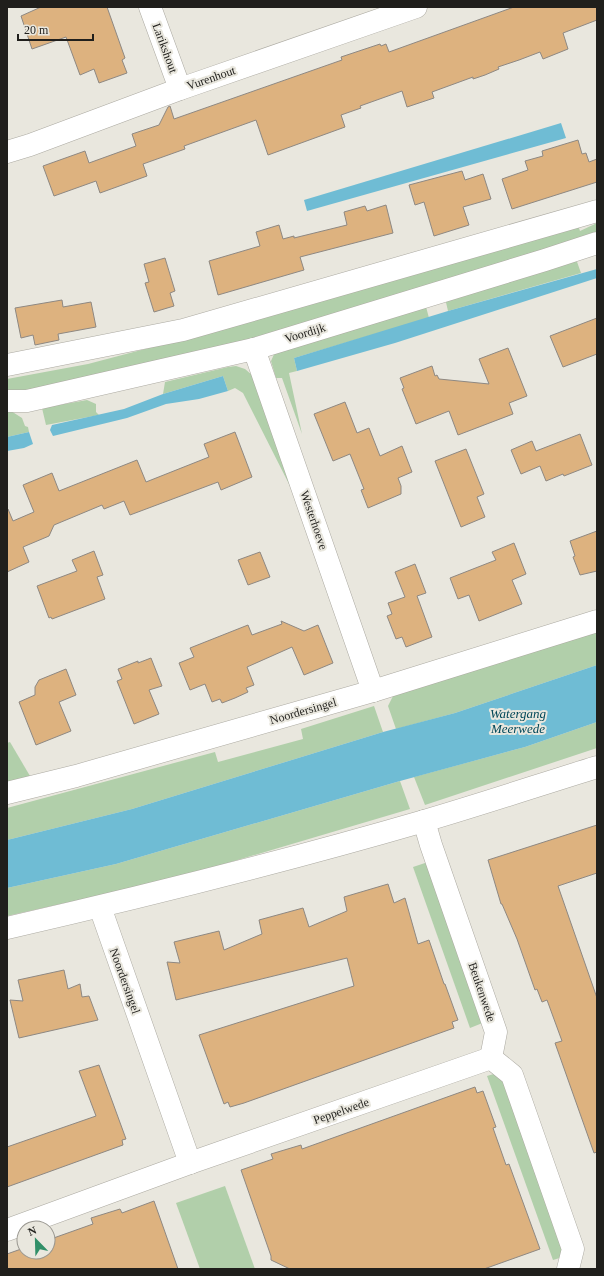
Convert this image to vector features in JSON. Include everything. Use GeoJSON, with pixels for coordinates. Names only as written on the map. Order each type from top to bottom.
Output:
{"type":"FeatureCollection","features":[{"type":"Feature","properties":{"kind":"street","name":"Larikshout"},"geometry":{"type":"LineString","coordinates":[[150,7],[180,89]]}},
{"type":"Feature","properties":{"kind":"street","name":"Vurenhout"},"geometry":{"type":"LineString","coordinates":[[7,152],[30,145],[180,89],[416,7]]}},
{"type":"Feature","properties":{"kind":"street"},"geometry":{"type":"LineString","coordinates":[[7,365],[183,330],[597,211]]}},
{"type":"Feature","properties":{"kind":"street","name":"Voordijk"},"geometry":{"type":"LineString","coordinates":[[7,401],[27,401],[254,349],[597,243]]}},
{"type":"Feature","properties":{"kind":"street","name":"Westerhoeve"},"geometry":{"type":"LineString","coordinates":[[254,349],[373,691]]}},
{"type":"Feature","properties":{"kind":"street","name":"Noordersingel"},"geometry":{"type":"LineString","coordinates":[[7,793],[83,774],[373,691],[597,621]]}},
{"type":"Feature","properties":{"kind":"street"},"geometry":{"type":"LineString","coordinates":[[7,928],[100,907],[263,866],[424,821],[597,767]]}},
{"type":"Feature","properties":{"kind":"street","name":"Beukenwede"},"geometry":{"type":"LineString","coordinates":[[424,821],[496,1032],[491,1058]]}},
{"type":"Feature","properties":{"kind":"street","name":"Noordersingel"},"geometry":{"type":"LineString","coordinates":[[100,907],[190,1163]]}},
{"type":"Feature","properties":{"kind":"street"},"geometry":{"type":"LineString","coordinates":[[491,1058],[512,1075],[573,1248],[568,1269]]}},
{"type":"Feature","properties":{"kind":"street","name":"Peppelwede"},"geometry":{"type":"LineString","coordinates":[[7,1230],[190,1163],[491,1058]]}},
{"type":"Feature","properties":{"kind":"green space"},"geometry":{"type":"Polygon","coordinates":[[[597,223],[597,237],[263,339],[97,378],[7,393],[7,379],[88,364],[202,334],[578,225],[580,231],[597,223]]]}},
{"type":"Feature","properties":{"kind":"green space"},"geometry":{"type":"Polygon","coordinates":[[[576,259],[581,273],[448,311],[445,298],[576,259]]]}},
{"type":"Feature","properties":{"kind":"green space"},"geometry":{"type":"Polygon","coordinates":[[[425,303],[429,318],[294,358],[297,371],[289,373],[302,434],[282,378],[276,378],[271,361],[275,352],[425,303]]]}},
{"type":"Feature","properties":{"kind":"green space"},"geometry":{"type":"Polygon","coordinates":[[[236,366],[245,369],[252,375],[291,488],[243,393],[235,388],[228,391],[223,376],[163,394],[165,382],[236,366]]]}},
{"type":"Feature","properties":{"kind":"green space"},"geometry":{"type":"Polygon","coordinates":[[[87,400],[96,404],[96,412],[99,415],[46,425],[42,408],[87,400]]]}},
{"type":"Feature","properties":{"kind":"green space"},"geometry":{"type":"Polygon","coordinates":[[[7,411],[11,411],[22,418],[25,426],[28,427],[29,432],[7,437],[7,411]]]}},
{"type":"Feature","properties":{"kind":"green space"},"geometry":{"type":"Polygon","coordinates":[[[597,628],[597,665],[455,713],[396,729],[388,706],[393,696],[597,628]]]}},
{"type":"Feature","properties":{"kind":"green space"},"geometry":{"type":"Polygon","coordinates":[[[374,706],[383,732],[132,809],[7,840],[7,808],[215,752],[218,762],[303,739],[301,729],[374,706]]]}},
{"type":"Feature","properties":{"kind":"green space"},"geometry":{"type":"Polygon","coordinates":[[[597,722],[597,748],[425,805],[414,777],[525,747],[597,722]]]}},
{"type":"Feature","properties":{"kind":"green space"},"geometry":{"type":"Polygon","coordinates":[[[10,742],[30,776],[7,782],[7,743],[10,742]]]}},
{"type":"Feature","properties":{"kind":"green space"},"geometry":{"type":"Polygon","coordinates":[[[400,781],[410,809],[177,878],[7,916],[7,888],[116,864],[400,781]]]}},
{"type":"Feature","properties":{"kind":"green space"},"geometry":{"type":"Polygon","coordinates":[[[428,862],[485,1022],[470,1028],[413,867],[428,862]]]}},
{"type":"Feature","properties":{"kind":"green space"},"geometry":{"type":"Polygon","coordinates":[[[497,1073],[506,1079],[566,1247],[563,1257],[553,1260],[487,1076],[497,1073]]]}},
{"type":"Feature","properties":{"kind":"green space"},"geometry":{"type":"Polygon","coordinates":[[[225,1186],[255,1269],[200,1269],[176,1203],[225,1186]]]}},
{"type":"Feature","properties":{"kind":"water"},"geometry":{"type":"Polygon","coordinates":[[[561,123],[566,138],[307,211],[304,200],[561,123]]]}},
{"type":"Feature","properties":{"kind":"water"},"geometry":{"type":"Polygon","coordinates":[[[597,269],[597,278],[395,343],[297,371],[294,358],[448,311],[597,269]]]}},
{"type":"Feature","properties":{"kind":"water"},"geometry":{"type":"Polygon","coordinates":[[[223,376],[228,391],[199,399],[166,404],[127,418],[53,436],[50,430],[52,425],[124,409],[163,394],[223,376]]]}},
{"type":"Feature","properties":{"kind":"water"},"geometry":{"type":"Polygon","coordinates":[[[29,432],[33,444],[24,448],[7,451],[7,437],[29,432]]]}},
{"type":"Feature","properties":{"kind":"water","name":"Watergang Meerwede"},"geometry":{"type":"Polygon","coordinates":[[[597,665],[597,722],[525,747],[400,781],[116,864],[7,888],[7,840],[132,809],[383,732],[455,713],[597,665]]]}},
{"type":"Feature","properties":{"kind":"building"},"geometry":{"type":"Polygon","coordinates":[[[41,7],[107,7],[125,58],[122,60],[127,73],[99,83],[94,69],[80,75],[66,37],[32,49],[21,16],[41,7]]]}},
{"type":"Feature","properties":{"kind":"building"},"geometry":{"type":"Polygon","coordinates":[[[514,7],[597,7],[597,20],[563,33],[568,49],[543,59],[540,52],[498,67],[499,69],[485,75],[473,79],[473,77],[432,92],[434,98],[407,107],[402,91],[360,106],[361,108],[341,115],[345,127],[268,155],[256,120],[184,146],[185,149],[143,164],[147,176],[100,193],[96,181],[54,196],[43,166],[85,151],[89,163],[136,146],[132,134],[159,125],[168,107],[170,106],[174,119],[342,60],[341,57],[380,44],[381,46],[386,44],[389,52],[514,7]]]}},
{"type":"Feature","properties":{"kind":"building"},"geometry":{"type":"Polygon","coordinates":[[[578,140],[582,154],[586,153],[589,162],[597,159],[597,182],[512,209],[502,179],[528,170],[525,161],[543,156],[542,151],[578,140]]]}},
{"type":"Feature","properties":{"kind":"building"},"geometry":{"type":"Polygon","coordinates":[[[462,171],[465,180],[483,174],[491,199],[463,207],[469,225],[434,236],[424,202],[415,205],[409,185],[462,171]]]}},
{"type":"Feature","properties":{"kind":"building"},"geometry":{"type":"Polygon","coordinates":[[[386,205],[393,233],[300,257],[304,270],[218,295],[209,261],[260,246],[256,232],[279,225],[283,239],[294,236],[294,238],[347,225],[344,212],[365,206],[367,211],[386,205]]]}},
{"type":"Feature","properties":{"kind":"building"},"geometry":{"type":"Polygon","coordinates":[[[165,258],[175,291],[170,293],[174,306],[154,312],[145,283],[149,282],[144,264],[165,258]]]}},
{"type":"Feature","properties":{"kind":"building"},"geometry":{"type":"Polygon","coordinates":[[[62,300],[63,307],[91,302],[96,327],[58,334],[59,340],[35,345],[33,335],[21,338],[15,308],[62,300]]]}},
{"type":"Feature","properties":{"kind":"building"},"geometry":{"type":"Polygon","coordinates":[[[597,318],[597,354],[563,367],[550,336],[597,318]]]}},
{"type":"Feature","properties":{"kind":"building"},"geometry":{"type":"Polygon","coordinates":[[[508,348],[527,396],[509,403],[513,414],[458,435],[449,411],[416,424],[402,389],[404,388],[400,378],[432,366],[435,376],[437,375],[439,379],[489,384],[479,359],[508,348]]]}},
{"type":"Feature","properties":{"kind":"building"},"geometry":{"type":"Polygon","coordinates":[[[345,402],[357,433],[369,428],[380,456],[402,446],[412,472],[398,478],[401,486],[401,494],[368,508],[361,490],[364,489],[350,454],[333,461],[314,414],[345,402]]]}},
{"type":"Feature","properties":{"kind":"building"},"geometry":{"type":"Polygon","coordinates":[[[235,432],[252,477],[221,490],[218,482],[130,515],[124,501],[104,509],[102,505],[54,525],[49,536],[23,547],[29,562],[7,572],[7,509],[13,521],[34,512],[23,485],[52,473],[59,491],[137,460],[146,482],[209,457],[204,444],[235,432]]]}},
{"type":"Feature","properties":{"kind":"building"},"geometry":{"type":"Polygon","coordinates":[[[580,434],[592,465],[546,481],[540,466],[521,474],[511,450],[532,441],[536,451],[580,434]]]}},
{"type":"Feature","properties":{"kind":"building"},"geometry":{"type":"Polygon","coordinates":[[[466,449],[484,494],[477,497],[485,517],[461,527],[435,461],[466,449]]]}},
{"type":"Feature","properties":{"kind":"building"},"geometry":{"type":"Polygon","coordinates":[[[597,531],[597,571],[580,575],[573,557],[575,556],[570,541],[597,531]]]}},
{"type":"Feature","properties":{"kind":"building"},"geometry":{"type":"Polygon","coordinates":[[[514,543],[526,574],[512,580],[522,604],[479,621],[469,595],[458,599],[450,578],[496,560],[492,552],[514,543]]]}},
{"type":"Feature","properties":{"kind":"building"},"geometry":{"type":"Polygon","coordinates":[[[94,551],[103,575],[97,577],[105,599],[52,619],[51,617],[49,618],[37,586],[77,571],[72,560],[94,551]]]}},
{"type":"Feature","properties":{"kind":"building"},"geometry":{"type":"Polygon","coordinates":[[[260,552],[270,577],[248,585],[238,560],[260,552]]]}},
{"type":"Feature","properties":{"kind":"building"},"geometry":{"type":"Polygon","coordinates":[[[415,564],[426,593],[417,596],[432,637],[406,647],[402,637],[396,639],[387,616],[392,614],[388,603],[405,597],[395,572],[415,564]]]}},
{"type":"Feature","properties":{"kind":"building"},"geometry":{"type":"Polygon","coordinates":[[[281,621],[304,631],[318,625],[333,663],[304,675],[292,647],[247,667],[254,685],[246,688],[248,692],[235,698],[222,703],[220,699],[212,702],[205,684],[190,690],[179,663],[194,657],[190,648],[248,625],[252,635],[282,624],[281,621]]]}},
{"type":"Feature","properties":{"kind":"building"},"geometry":{"type":"Polygon","coordinates":[[[151,658],[162,686],[149,690],[159,714],[134,724],[117,681],[122,679],[118,669],[138,661],[138,663],[151,658]]]}},
{"type":"Feature","properties":{"kind":"building"},"geometry":{"type":"Polygon","coordinates":[[[66,669],[76,695],[59,702],[71,731],[36,745],[19,702],[35,695],[35,687],[39,680],[66,669]]]}},
{"type":"Feature","properties":{"kind":"building"},"geometry":{"type":"Polygon","coordinates":[[[597,825],[597,873],[558,886],[597,998],[597,1152],[594,1153],[555,1043],[562,1041],[547,1000],[542,1002],[537,989],[535,990],[517,939],[501,904],[488,860],[597,825]]]}},
{"type":"Feature","properties":{"kind":"building"},"geometry":{"type":"Polygon","coordinates":[[[388,884],[394,903],[405,898],[418,944],[429,940],[458,1020],[452,1022],[454,1028],[244,1103],[230,1107],[228,1102],[224,1104],[199,1035],[354,986],[347,958],[176,1000],[167,962],[180,963],[174,942],[219,931],[224,950],[262,934],[259,920],[303,908],[309,927],[347,911],[344,897],[388,884]]]}},
{"type":"Feature","properties":{"kind":"building"},"geometry":{"type":"Polygon","coordinates":[[[64,970],[68,989],[80,984],[82,997],[89,996],[98,1020],[19,1038],[10,1000],[23,1001],[18,980],[64,970]]]}},
{"type":"Feature","properties":{"kind":"building"},"geometry":{"type":"Polygon","coordinates":[[[99,1065],[126,1139],[122,1140],[123,1145],[7,1187],[7,1147],[96,1116],[79,1071],[99,1065]]]}},
{"type":"Feature","properties":{"kind":"building"},"geometry":{"type":"Polygon","coordinates":[[[475,1087],[477,1093],[483,1091],[496,1127],[493,1128],[506,1165],[509,1164],[540,1249],[484,1269],[290,1269],[271,1260],[271,1256],[241,1170],[273,1159],[271,1154],[301,1145],[302,1149],[475,1087]]]}},
{"type":"Feature","properties":{"kind":"building"},"geometry":{"type":"Polygon","coordinates":[[[154,1201],[178,1269],[7,1269],[7,1254],[16,1251],[16,1260],[56,1260],[56,1237],[93,1224],[91,1218],[120,1209],[122,1213],[154,1201]]]}}]}
